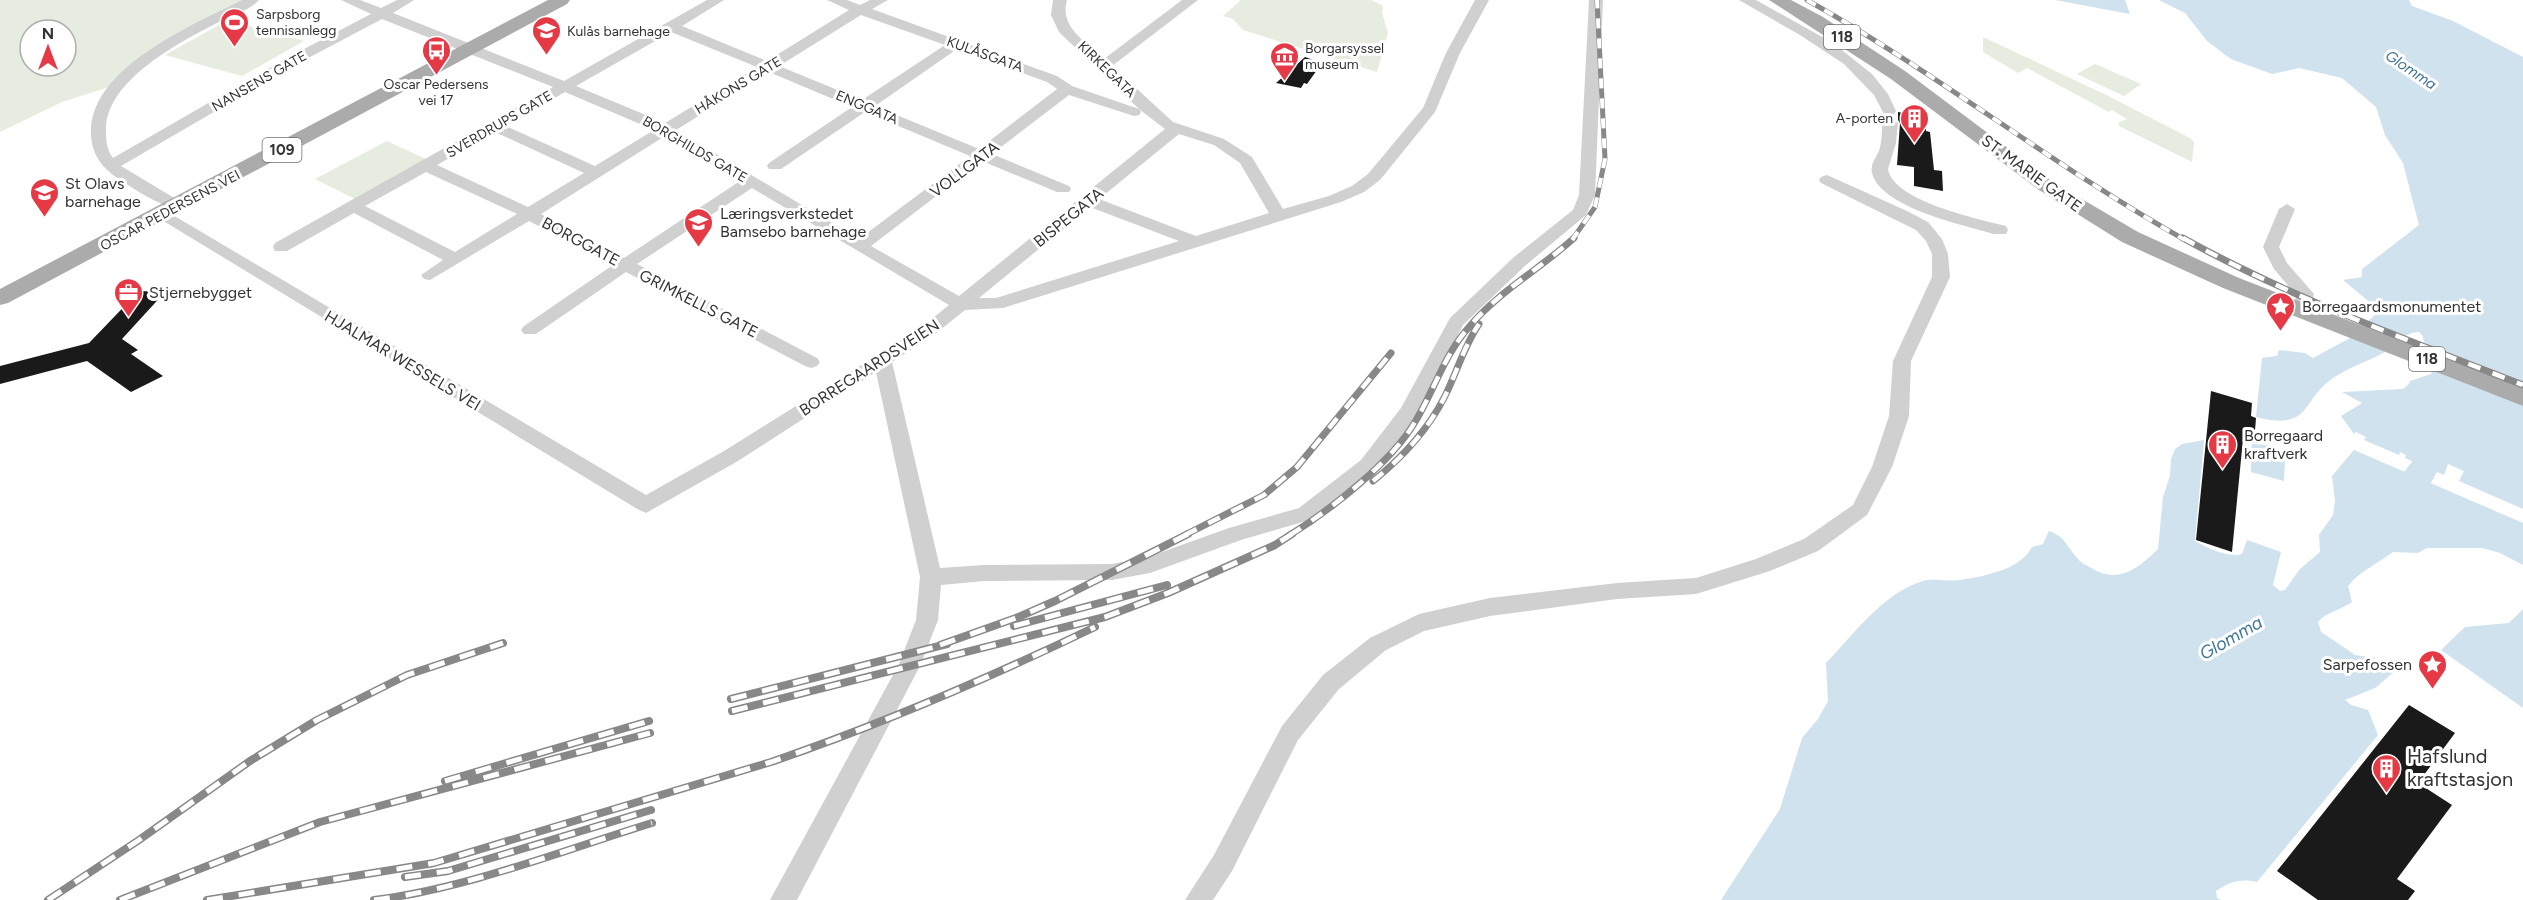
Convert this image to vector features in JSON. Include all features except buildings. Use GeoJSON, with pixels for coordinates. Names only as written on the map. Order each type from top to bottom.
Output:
{"type":"FeatureCollection","features":[{"type":"Feature","properties":{"kind":"main road","name":"OSCAR PEDERSENS VEI"},"geometry":{"type":"LineString","coordinates":[[0,298],[561,0]]}},
{"type":"Feature","properties":{"kind":"main road","name":"ST. MARIE GATE"},"geometry":{"type":"LineString","coordinates":[[1779,1],[1817,21],[1898,75],[2046,186],[2099,220],[2155,249],[2253,291],[2523,397]]}},
{"type":"Feature","properties":{"kind":"street"},"geometry":{"type":"LineString","coordinates":[[112,165],[104,158],[100,149],[96,128],[105,105],[116,88],[134,68],[149,57],[252,0]]}},
{"type":"Feature","properties":{"kind":"street","name":"BORGHILDS GATE"},"geometry":{"type":"LineString","coordinates":[[348,0],[566,85],[666,129],[860,247],[960,304]]}},
{"type":"Feature","properties":{"kind":"street","name":"NANSENS GATE"},"geometry":{"type":"LineString","coordinates":[[112,165],[288,63],[407,0]]}},
{"type":"Feature","properties":{"kind":"street","name":"SVERDRUPS GATE"},"geometry":{"type":"LineString","coordinates":[[281,247],[717,0]]}},
{"type":"Feature","properties":{"kind":"street","name":"KULÅSGATA"},"geometry":{"type":"LineString","coordinates":[[834,0],[1052,79],[1067,89],[1134,112]]}},
{"type":"Feature","properties":{"kind":"street","name":"HÅKONS GATE"},"geometry":{"type":"LineString","coordinates":[[430,275],[860,10],[881,0]]}},
{"type":"Feature","properties":{"kind":"street","name":"KIRKEGATA"},"geometry":{"type":"LineString","coordinates":[[1060,0],[1056,11],[1058,20],[1148,109],[1175,129]]}},
{"type":"Feature","properties":{"kind":"street"},"geometry":{"type":"LineString","coordinates":[[1103,66],[1191,0]]}},
{"type":"Feature","properties":{"kind":"street"},"geometry":{"type":"LineString","coordinates":[[960,304],[997,304],[1348,193],[1366,183],[1431,109],[1453,53],[1482,0]]}},
{"type":"Feature","properties":{"kind":"street"},"geometry":{"type":"LineString","coordinates":[[930,577],[984,573],[1112,572],[1150,565],[1236,534],[1306,514],[1368,465],[1409,412],[1456,322],[1520,261],[1580,212],[1587,195],[1596,0]]}},
{"type":"Feature","properties":{"kind":"street"},"geometry":{"type":"LineString","coordinates":[[1746,0],[1807,33],[1841,56],[1869,79],[1886,100],[1889,117],[1888,147],[1881,162],[1880,172],[1884,181],[1906,198],[1939,214],[2000,230]]}},
{"type":"Feature","properties":{"kind":"street","name":"ENGGATA"},"geometry":{"type":"LineString","coordinates":[[670,26],[1063,189]]}},
{"type":"Feature","properties":{"kind":"street"},"geometry":{"type":"LineString","coordinates":[[776,166],[956,44]]}},
{"type":"Feature","properties":{"kind":"street","name":"VOLLGATA"},"geometry":{"type":"LineString","coordinates":[[860,247],[1067,89]]}},
{"type":"Feature","properties":{"kind":"street"},"geometry":{"type":"LineString","coordinates":[[495,126],[596,172]]}},
{"type":"Feature","properties":{"kind":"street"},"geometry":{"type":"LineString","coordinates":[[1175,129],[1219,142],[1246,160],[1279,215]]}},
{"type":"Feature","properties":{"kind":"street","name":"BISPEGATA"},"geometry":{"type":"LineString","coordinates":[[960,304],[1175,129]]}},
{"type":"Feature","properties":{"kind":"street","name":"HJALMAR WESSELS VEI"},"geometry":{"type":"LineString","coordinates":[[112,165],[169,210],[646,505]]}},
{"type":"Feature","properties":{"kind":"street"},"geometry":{"type":"LineString","coordinates":[[426,166],[530,214]]}},
{"type":"Feature","properties":{"kind":"street"},"geometry":{"type":"LineString","coordinates":[[1198,900],[1223,863],[1290,733],[1331,682],[1378,644],[1419,623],[1490,607],[1617,591],[1696,586],[1762,565],[1811,544],[1839,527],[1860,510],[1882,467],[1899,416],[1902,361],[1941,277],[1941,254],[1934,239],[1922,226],[1827,180]]}},
{"type":"Feature","properties":{"kind":"street","name":"BORGGATE"},"geometry":{"type":"LineString","coordinates":[[530,214],[625,265],[751,182]]}},
{"type":"Feature","properties":{"kind":"street"},"geometry":{"type":"LineString","coordinates":[[1088,201],[1195,241]]}},
{"type":"Feature","properties":{"kind":"street"},"geometry":{"type":"LineString","coordinates":[[353,206],[455,259]]}},
{"type":"Feature","properties":{"kind":"street"},"geometry":{"type":"LineString","coordinates":[[2287,209],[2271,247],[2280,264],[2305,294],[2304,304],[2299,309]]}},
{"type":"Feature","properties":{"kind":"street","name":"GRIMKELLS GATE"},"geometry":{"type":"LineString","coordinates":[[530,330],[625,265],[705,304],[811,362]]}},
{"type":"Feature","properties":{"kind":"street","name":"BORREGAARDSVEIEN"},"geometry":{"type":"LineString","coordinates":[[646,505],[731,456],[883,361],[928,331],[960,304]]}},
{"type":"Feature","properties":{"kind":"street"},"geometry":{"type":"LineString","coordinates":[[783,900],[917,651],[927,620],[930,577],[883,361]]}},
{"type":"Feature","properties":{"kind":"shaded area"},"geometry":{"type":"Polygon","coordinates":[[[0,0],[247,0],[116,78],[109,87],[62,102],[0,132],[0,0]]]}},
{"type":"Feature","properties":{"kind":"shaded area"},"geometry":{"type":"Polygon","coordinates":[[[1241,0],[1371,0],[1383,6],[1382,13],[1388,33],[1377,72],[1243,30],[1233,19],[1223,16],[1241,0]]]}},
{"type":"Feature","properties":{"kind":"shaded area","name":"Sarpsborg tennisanlegg"},"geometry":{"type":"Polygon","coordinates":[[[228,20],[304,41],[242,76],[165,55],[228,20]]]}},
{"type":"Feature","properties":{"kind":"shaded area"},"geometry":{"type":"Polygon","coordinates":[[[1983,37],[2106,95],[2190,138],[2194,142],[2192,162],[2119,126],[2118,123],[2127,119],[2112,110],[2109,112],[2027,68],[2018,73],[1983,52],[1983,37]]]}},
{"type":"Feature","properties":{"kind":"shaded area"},"geometry":{"type":"Polygon","coordinates":[[[2095,64],[2141,84],[2124,96],[2077,74],[2095,64]]]}},
{"type":"Feature","properties":{"kind":"shaded area"},"geometry":{"type":"Polygon","coordinates":[[[387,141],[428,160],[361,202],[315,179],[387,141]]]}},
{"type":"Feature","properties":{"kind":"water"},"geometry":{"type":"Polygon","coordinates":[[[2055,0],[2125,0],[2130,14],[2055,0]]]}},
{"type":"Feature","properties":{"kind":"water"},"geometry":{"type":"Polygon","coordinates":[[[2159,0],[2409,0],[2412,6],[2453,21],[2523,57],[2523,509],[2459,481],[2464,471],[2448,464],[2444,475],[2405,458],[2406,455],[2400,452],[2399,455],[2364,440],[2366,437],[2356,432],[2354,434],[2341,416],[2362,403],[2342,392],[2403,389],[2410,381],[2431,374],[2433,369],[2419,332],[2406,335],[2382,354],[2338,375],[2317,393],[2298,416],[2288,420],[2256,417],[2262,358],[2277,356],[2279,350],[2305,353],[2313,358],[2350,338],[2377,313],[2372,304],[2343,280],[2362,277],[2362,269],[2419,225],[2403,163],[2385,135],[2376,107],[2342,78],[2299,68],[2272,74],[2231,59],[2207,41],[2185,13],[2159,0]]]}},
{"type":"Feature","properties":{"kind":"water"},"geometry":{"type":"Polygon","coordinates":[[[2204,440],[2195,541],[2230,555],[2242,554],[2247,540],[2281,552],[2273,585],[2280,591],[2285,590],[2300,569],[2320,552],[2319,535],[2333,515],[2335,501],[2332,476],[2354,450],[2523,523],[2523,565],[2500,553],[2482,548],[2427,548],[2418,553],[2393,552],[2363,572],[2348,586],[2352,602],[2318,622],[2321,632],[2355,655],[2374,658],[2394,672],[2375,688],[2345,700],[2351,705],[2368,710],[2378,735],[2257,882],[2240,881],[2226,885],[2216,891],[2217,898],[2221,900],[1721,900],[1780,809],[1802,738],[1818,719],[1828,701],[1826,663],[1870,616],[1895,595],[1923,581],[1960,580],[2001,571],[2019,561],[2032,547],[2043,544],[2049,531],[2059,536],[2079,560],[2102,573],[2120,574],[2136,568],[2158,549],[2163,497],[2175,449],[2182,444],[2204,440]]]}},
{"type":"Feature","properties":{"kind":"water"},"geometry":{"type":"Polygon","coordinates":[[[2252,444],[2267,445],[2285,459],[2284,481],[2251,472],[2252,444]]]}},
{"type":"Feature","properties":{"kind":"water"},"geometry":{"type":"Polygon","coordinates":[[[2523,609],[2523,708],[2441,650],[2465,627],[2509,623],[2523,609]]]}},
{"type":"Feature","properties":{"kind":"waterway","name":"Glomma"},"geometry":{"type":"LineString","coordinates":[[2389,507],[2418,478],[2424,466],[2452,433]]}},
{"type":"Feature","properties":{"kind":"railway"},"geometry":{"type":"LineString","coordinates":[[1573,239],[1595,207],[1605,159],[1597,0]]}},
{"type":"Feature","properties":{"kind":"railway"},"geometry":{"type":"LineString","coordinates":[[1807,0],[1903,58],[2089,182],[2185,240]]}},
{"type":"Feature","properties":{"kind":"railway"},"geometry":{"type":"LineString","coordinates":[[2183,238],[2308,299],[2393,335],[2523,385]]}},
{"type":"Feature","properties":{"kind":"railway"},"geometry":{"type":"LineString","coordinates":[[1290,535],[1341,499],[1391,453],[1415,422],[1460,338],[1480,314],[1573,239]]}},
{"type":"Feature","properties":{"kind":"railway"},"geometry":{"type":"LineString","coordinates":[[1373,481],[1395,462],[1423,432],[1445,396],[1479,324]]}},
{"type":"Feature","properties":{"kind":"railway"},"geometry":{"type":"LineString","coordinates":[[1185,535],[1264,495],[1297,467],[1391,353]]}},
{"type":"Feature","properties":{"kind":"railway"},"geometry":{"type":"LineString","coordinates":[[940,645],[1016,618],[1055,601],[1188,534]]}},
{"type":"Feature","properties":{"kind":"railway"},"geometry":{"type":"LineString","coordinates":[[732,711],[1105,617],[1168,593],[1275,545],[1292,534]]}},
{"type":"Feature","properties":{"kind":"railway"},"geometry":{"type":"LineString","coordinates":[[1014,626],[1167,585]]}},
{"type":"Feature","properties":{"kind":"railway"},"geometry":{"type":"LineString","coordinates":[[207,900],[434,863],[771,762],[935,699],[1095,627]]}},
{"type":"Feature","properties":{"kind":"railway"},"geometry":{"type":"LineString","coordinates":[[48,900],[139,840],[250,761],[317,720],[407,675],[503,643]]}},
{"type":"Feature","properties":{"kind":"railway"},"geometry":{"type":"LineString","coordinates":[[731,699],[947,644]]}},
{"type":"Feature","properties":{"kind":"railway"},"geometry":{"type":"LineString","coordinates":[[445,781],[649,721]]}},
{"type":"Feature","properties":{"kind":"railway"},"geometry":{"type":"LineString","coordinates":[[120,900],[320,822],[650,733]]}},
{"type":"Feature","properties":{"kind":"railway"},"geometry":{"type":"LineString","coordinates":[[405,877],[448,871],[651,810]]}},
{"type":"Feature","properties":{"kind":"railway"},"geometry":{"type":"LineString","coordinates":[[374,900],[408,895],[479,878],[652,823]]}},
{"type":"Feature","properties":{"kind":"place","name":"Sarpsborg tennisanlegg"},"geometry":{"type":"Point","coordinates":[235,48]}},
{"type":"Feature","properties":{"kind":"place","name":"Kulås barnehage"},"geometry":{"type":"Point","coordinates":[546,56]}},
{"type":"Feature","properties":{"kind":"place","name":"Oscar Pedersens vei 17"},"geometry":{"type":"Point","coordinates":[436,76]}},
{"type":"Feature","properties":{"kind":"place","name":"Borgarsyssel museum"},"geometry":{"type":"Point","coordinates":[1284,82]}},
{"type":"Feature","properties":{"kind":"place","name":"A-porten"},"geometry":{"type":"Point","coordinates":[1914,144]}},
{"type":"Feature","properties":{"kind":"place","name":"St Olavs barnehage"},"geometry":{"type":"Point","coordinates":[44,218]}},
{"type":"Feature","properties":{"kind":"place","name":"Læringsverkstedet Bamsebo barnehage"},"geometry":{"type":"Point","coordinates":[699,248]}},
{"type":"Feature","properties":{"kind":"place","name":"Stjernebygget"},"geometry":{"type":"Point","coordinates":[128,318]}},
{"type":"Feature","properties":{"kind":"place","name":"Borregaardsmonumentet"},"geometry":{"type":"Point","coordinates":[2281,332]}},
{"type":"Feature","properties":{"kind":"place","name":"Borregaard kraftverk"},"geometry":{"type":"Point","coordinates":[2223,470]}},
{"type":"Feature","properties":{"kind":"place","name":"Sarpefossen"},"geometry":{"type":"Point","coordinates":[2433,690]}},
{"type":"Feature","properties":{"kind":"place","name":"Hafslund kraftstasjon"},"geometry":{"type":"Point","coordinates":[2386,794]}}]}
